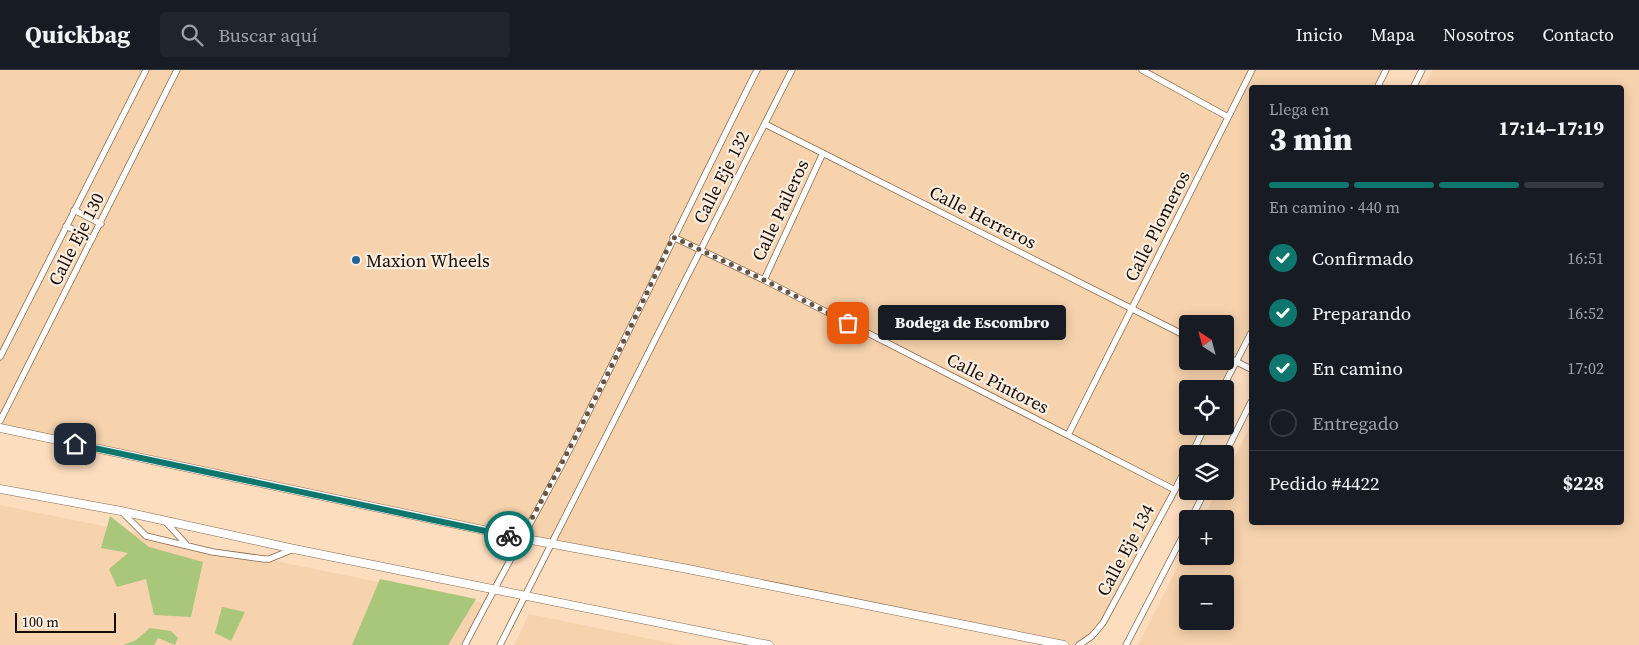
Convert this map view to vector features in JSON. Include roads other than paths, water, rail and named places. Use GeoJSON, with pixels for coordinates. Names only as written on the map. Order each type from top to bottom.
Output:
{"type":"FeatureCollection","features":[{"type":"Feature","properties":{"kind":"street","name":"Calle Eje 130"},"geometry":{"type":"LineString","coordinates":[[0,357],[146,70]]}},
{"type":"Feature","properties":{"kind":"street","name":"Calle Eje 130"},"geometry":{"type":"LineString","coordinates":[[0,421],[177,70]]}},
{"type":"Feature","properties":{"kind":"street","name":"Calle Eje 132"},"geometry":{"type":"LineString","coordinates":[[465,645],[574,441],[757,70]]}},
{"type":"Feature","properties":{"kind":"street","name":"Calle Eje 132"},"geometry":{"type":"LineString","coordinates":[[500,645],[792,70]]}},
{"type":"Feature","properties":{"kind":"street"},"geometry":{"type":"LineString","coordinates":[[1142,70],[1228,117]]}},
{"type":"Feature","properties":{"kind":"street","name":"Calle Plomeros"},"geometry":{"type":"LineString","coordinates":[[1068,435],[1252,70]]}},
{"type":"Feature","properties":{"kind":"street"},"geometry":{"type":"LineString","coordinates":[[1378,85],[1386,70]]}},
{"type":"Feature","properties":{"kind":"street"},"geometry":{"type":"LineString","coordinates":[[1414,85],[1422,70]]}},
{"type":"Feature","properties":{"kind":"street","name":"Calle Herreros"},"geometry":{"type":"LineString","coordinates":[[765,124],[1179,332]]}},
{"type":"Feature","properties":{"kind":"street","name":"Calle Paileros"},"geometry":{"type":"LineString","coordinates":[[764,280],[823,153]]}},
{"type":"Feature","properties":{"kind":"street"},"geometry":{"type":"LineString","coordinates":[[74,210],[100,224]]}},
{"type":"Feature","properties":{"kind":"street"},"geometry":{"type":"LineString","coordinates":[[66,226],[92,239]]}},
{"type":"Feature","properties":{"kind":"street","name":"Calle Pintores"},"geometry":{"type":"LineString","coordinates":[[673,237],[764,280],[1175,490]]}},
{"type":"Feature","properties":{"kind":"street"},"geometry":{"type":"LineString","coordinates":[[1227,380],[1249,337]]}},
{"type":"Feature","properties":{"kind":"street"},"geometry":{"type":"LineString","coordinates":[[1236,362],[1249,368]]}},
{"type":"Feature","properties":{"kind":"street"},"geometry":{"type":"LineString","coordinates":[[1230,445],[1249,406]]}},
{"type":"Feature","properties":{"kind":"street"},"geometry":{"type":"LineString","coordinates":[[0,428],[521,538],[688,569],[1064,645]]}},
{"type":"Feature","properties":{"kind":"street","name":"Calle Eje 134"},"geometry":{"type":"LineString","coordinates":[[1079,645],[1092,636],[1103,623],[1179,481]]}},
{"type":"Feature","properties":{"kind":"street"},"geometry":{"type":"LineString","coordinates":[[0,489],[121,511],[294,549],[769,645]]}},
{"type":"Feature","properties":{"kind":"street"},"geometry":{"type":"LineString","coordinates":[[121,511],[146,536],[186,544],[213,552],[269,559],[294,549]]}},
{"type":"Feature","properties":{"kind":"street"},"geometry":{"type":"LineString","coordinates":[[164,520],[186,544]]}},
{"type":"Feature","properties":{"kind":"street"},"geometry":{"type":"LineString","coordinates":[[1126,645],[1179,543]]}},
{"type":"Feature","properties":{"kind":"place","name":"Maxion Wheels"},"geometry":{"type":"Point","coordinates":[356,260]}},
{"type":"Feature","properties":{"kind":"place","name":"Bodega de Escombro"},"geometry":{"type":"Point","coordinates":[848,323]}}]}
